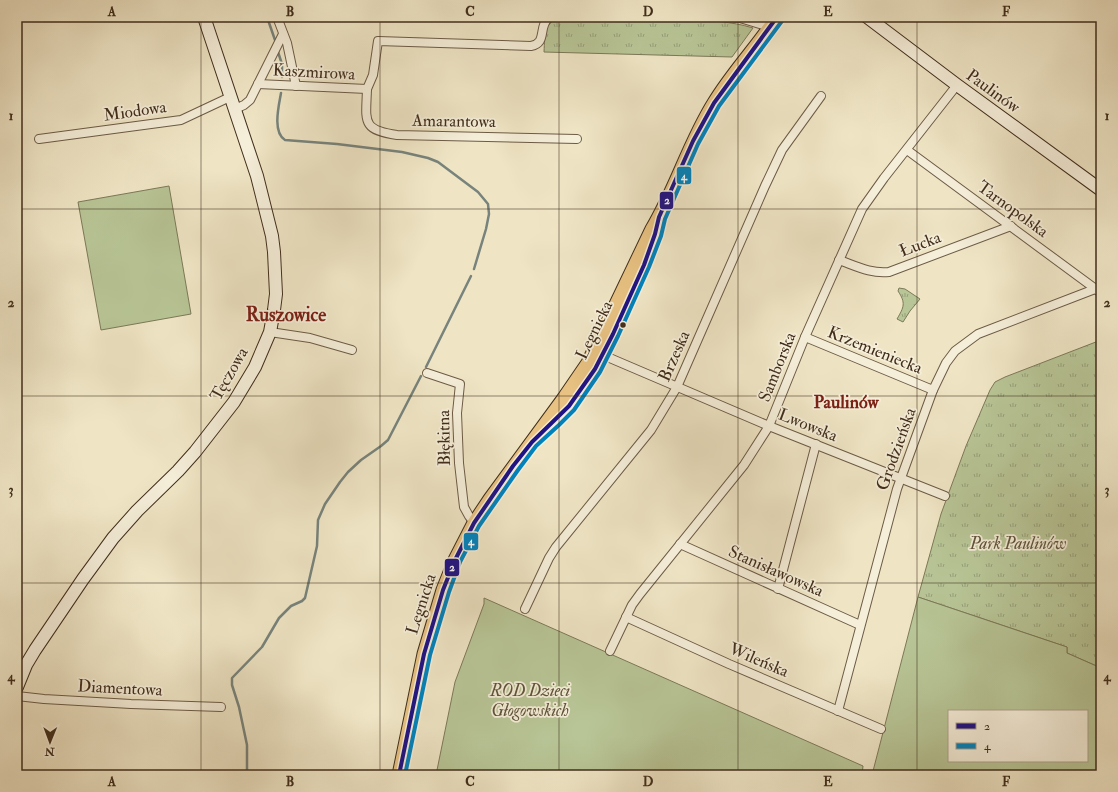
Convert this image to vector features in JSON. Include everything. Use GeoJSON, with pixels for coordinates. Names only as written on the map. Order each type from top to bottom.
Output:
{"type":"FeatureCollection","features":[{"type":"Feature","properties":{"kind":"main road","name":"Legnicka"},"geometry":{"type":"LineString","coordinates":[[399,775],[432,622],[455,560],[474,523],[497,488],[532,442],[555,421],[577,396],[593,372],[598,353],[652,229],[659,217],[693,141],[714,103],[774,22]]}},
{"type":"Feature","properties":{"kind":"street","name":"Tęczowa"},"geometry":{"type":"LineString","coordinates":[[18,684],[26,664],[113,538],[137,511],[195,452],[234,402],[255,367],[270,332],[276,294],[274,247],[257,176],[204,17]]}},
{"type":"Feature","properties":{"kind":"street"},"geometry":{"type":"LineString","coordinates":[[277,17],[287,43],[296,86]]}},
{"type":"Feature","properties":{"kind":"street","name":"Kaszmirowa"},"geometry":{"type":"LineString","coordinates":[[258,84],[367,89],[373,75],[378,41],[532,46],[536,45],[540,41],[543,24],[550,17]]}},
{"type":"Feature","properties":{"kind":"street"},"geometry":{"type":"LineString","coordinates":[[724,17],[774,22]]}},
{"type":"Feature","properties":{"kind":"street","name":"Paulinów"},"geometry":{"type":"LineString","coordinates":[[867,17],[1101,190]]}},
{"type":"Feature","properties":{"kind":"street"},"geometry":{"type":"LineString","coordinates":[[234,109],[244,105],[250,100],[283,34]]}},
{"type":"Feature","properties":{"kind":"street","name":"Samborska"},"geometry":{"type":"LineString","coordinates":[[610,651],[632,604],[744,465],[769,426],[839,260],[868,199],[957,85]]}},
{"type":"Feature","properties":{"kind":"street","name":"Amarantowa"},"geometry":{"type":"LineString","coordinates":[[367,89],[367,122],[375,130],[383,133],[397,135],[577,139]]}},
{"type":"Feature","properties":{"kind":"street","name":"Brzeska"},"geometry":{"type":"LineString","coordinates":[[525,610],[549,558],[556,547],[651,430],[677,387],[782,150],[821,96]]}},
{"type":"Feature","properties":{"kind":"street","name":"Miodowa"},"geometry":{"type":"LineString","coordinates":[[39,139],[181,120],[230,97]]}},
{"type":"Feature","properties":{"kind":"street","name":"Tarnopolska"},"geometry":{"type":"LineString","coordinates":[[907,150],[1098,291]]}},
{"type":"Feature","properties":{"kind":"street","name":"Łucka"},"geometry":{"type":"LineString","coordinates":[[839,260],[870,271],[882,273],[889,272],[1011,226]]}},
{"type":"Feature","properties":{"kind":"street","name":"Grodzieńska"},"geometry":{"type":"LineString","coordinates":[[838,711],[889,517],[901,478],[933,390],[946,363],[955,351],[978,334],[1098,291]]}},
{"type":"Feature","properties":{"kind":"street"},"geometry":{"type":"LineString","coordinates":[[270,332],[310,338],[352,350]]}},
{"type":"Feature","properties":{"kind":"street","name":"Krzemieniecka"},"geometry":{"type":"LineString","coordinates":[[806,337],[933,390]]}},
{"type":"Feature","properties":{"kind":"street","name":"Lwowska"},"geometry":{"type":"LineString","coordinates":[[598,353],[769,426],[945,496]]}},
{"type":"Feature","properties":{"kind":"street","name":"Błękitna"},"geometry":{"type":"LineString","coordinates":[[427,374],[460,384],[457,414],[459,463],[464,507],[474,523]]}},
{"type":"Feature","properties":{"kind":"street"},"geometry":{"type":"LineString","coordinates":[[778,589],[816,444]]}},
{"type":"Feature","properties":{"kind":"street","name":"Stanisławowska"},"geometry":{"type":"LineString","coordinates":[[680,544],[860,625]]}},
{"type":"Feature","properties":{"kind":"street","name":"Wileńska"},"geometry":{"type":"LineString","coordinates":[[626,617],[730,664],[881,729]]}},
{"type":"Feature","properties":{"kind":"street","name":"Diamentowa"},"geometry":{"type":"LineString","coordinates":[[17,696],[131,704],[221,707]]}},
{"type":"Feature","properties":{"kind":"green space"},"geometry":{"type":"Polygon","coordinates":[[[563,17],[640,17],[686,19],[728,23],[753,28],[732,57],[544,52],[545,34],[548,25],[556,19],[563,17]]]}},
{"type":"Feature","properties":{"kind":"green space"},"geometry":{"type":"Polygon","coordinates":[[[169,186],[191,314],[101,330],[78,202],[169,186]]]}},
{"type":"Feature","properties":{"kind":"green space"},"geometry":{"type":"Polygon","coordinates":[[[899,288],[905,289],[920,299],[903,322],[897,319],[903,305],[898,291],[899,288]]]}},
{"type":"Feature","properties":{"kind":"green space","name":"Park Paulinów"},"geometry":{"type":"Polygon","coordinates":[[[1101,340],[1101,668],[1067,653],[1067,647],[918,597],[941,514],[966,446],[990,390],[995,382],[1101,340]]]}},
{"type":"Feature","properties":{"kind":"green space"},"geometry":{"type":"Polygon","coordinates":[[[918,597],[1067,647],[1067,653],[1101,668],[1101,775],[872,775],[918,597]]]}},
{"type":"Feature","properties":{"kind":"green space","name":"ROD Dzieci Głogowskich"},"geometry":{"type":"Polygon","coordinates":[[[484,598],[863,766],[862,775],[436,775],[455,682],[484,604],[484,598]]]}},
{"type":"Feature","properties":{"kind":"waterway"},"geometry":{"type":"LineString","coordinates":[[267,17],[275,40]]}},
{"type":"Feature","properties":{"kind":"waterway"},"geometry":{"type":"LineString","coordinates":[[278,52],[282,64],[282,77]]}},
{"type":"Feature","properties":{"kind":"waterway"},"geometry":{"type":"LineString","coordinates":[[281,93],[277,125],[281,136],[285,140],[337,144],[402,152],[428,158],[438,162],[478,192],[488,204],[489,214],[474,269]]}},
{"type":"Feature","properties":{"kind":"waterway"},"geometry":{"type":"LineString","coordinates":[[426,367],[471,276]]}},
{"type":"Feature","properties":{"kind":"waterway"},"geometry":{"type":"LineString","coordinates":[[247,775],[247,745],[239,707],[232,685],[232,678],[262,647],[279,618],[291,606],[305,598],[317,546],[318,520],[325,504],[348,472],[361,460],[388,440],[421,376]]}},
{"type":"Feature","properties":{"kind":"transit line","name":"2"},"geometry":{"type":"LineString","coordinates":[[399,775],[424,654],[443,590],[455,560],[474,523],[513,466],[532,442],[569,406],[595,369],[613,334],[644,265],[655,234],[659,217],[693,141],[714,103],[777,17]]}},
{"type":"Feature","properties":{"kind":"transit line","name":"4"},"geometry":{"type":"LineString","coordinates":[[405,775],[430,655],[449,592],[460,562],[479,526],[518,470],[536,446],[574,410],[600,372],[649,267],[661,236],[665,219],[698,144],[719,106],[782,21]]}},
{"type":"Feature","properties":{"kind":"district","name":"Ruszowice"},"geometry":{"type":"Point","coordinates":[286,315]}},
{"type":"Feature","properties":{"kind":"district","name":"Paulinów"},"geometry":{"type":"Point","coordinates":[846,402]}}]}
